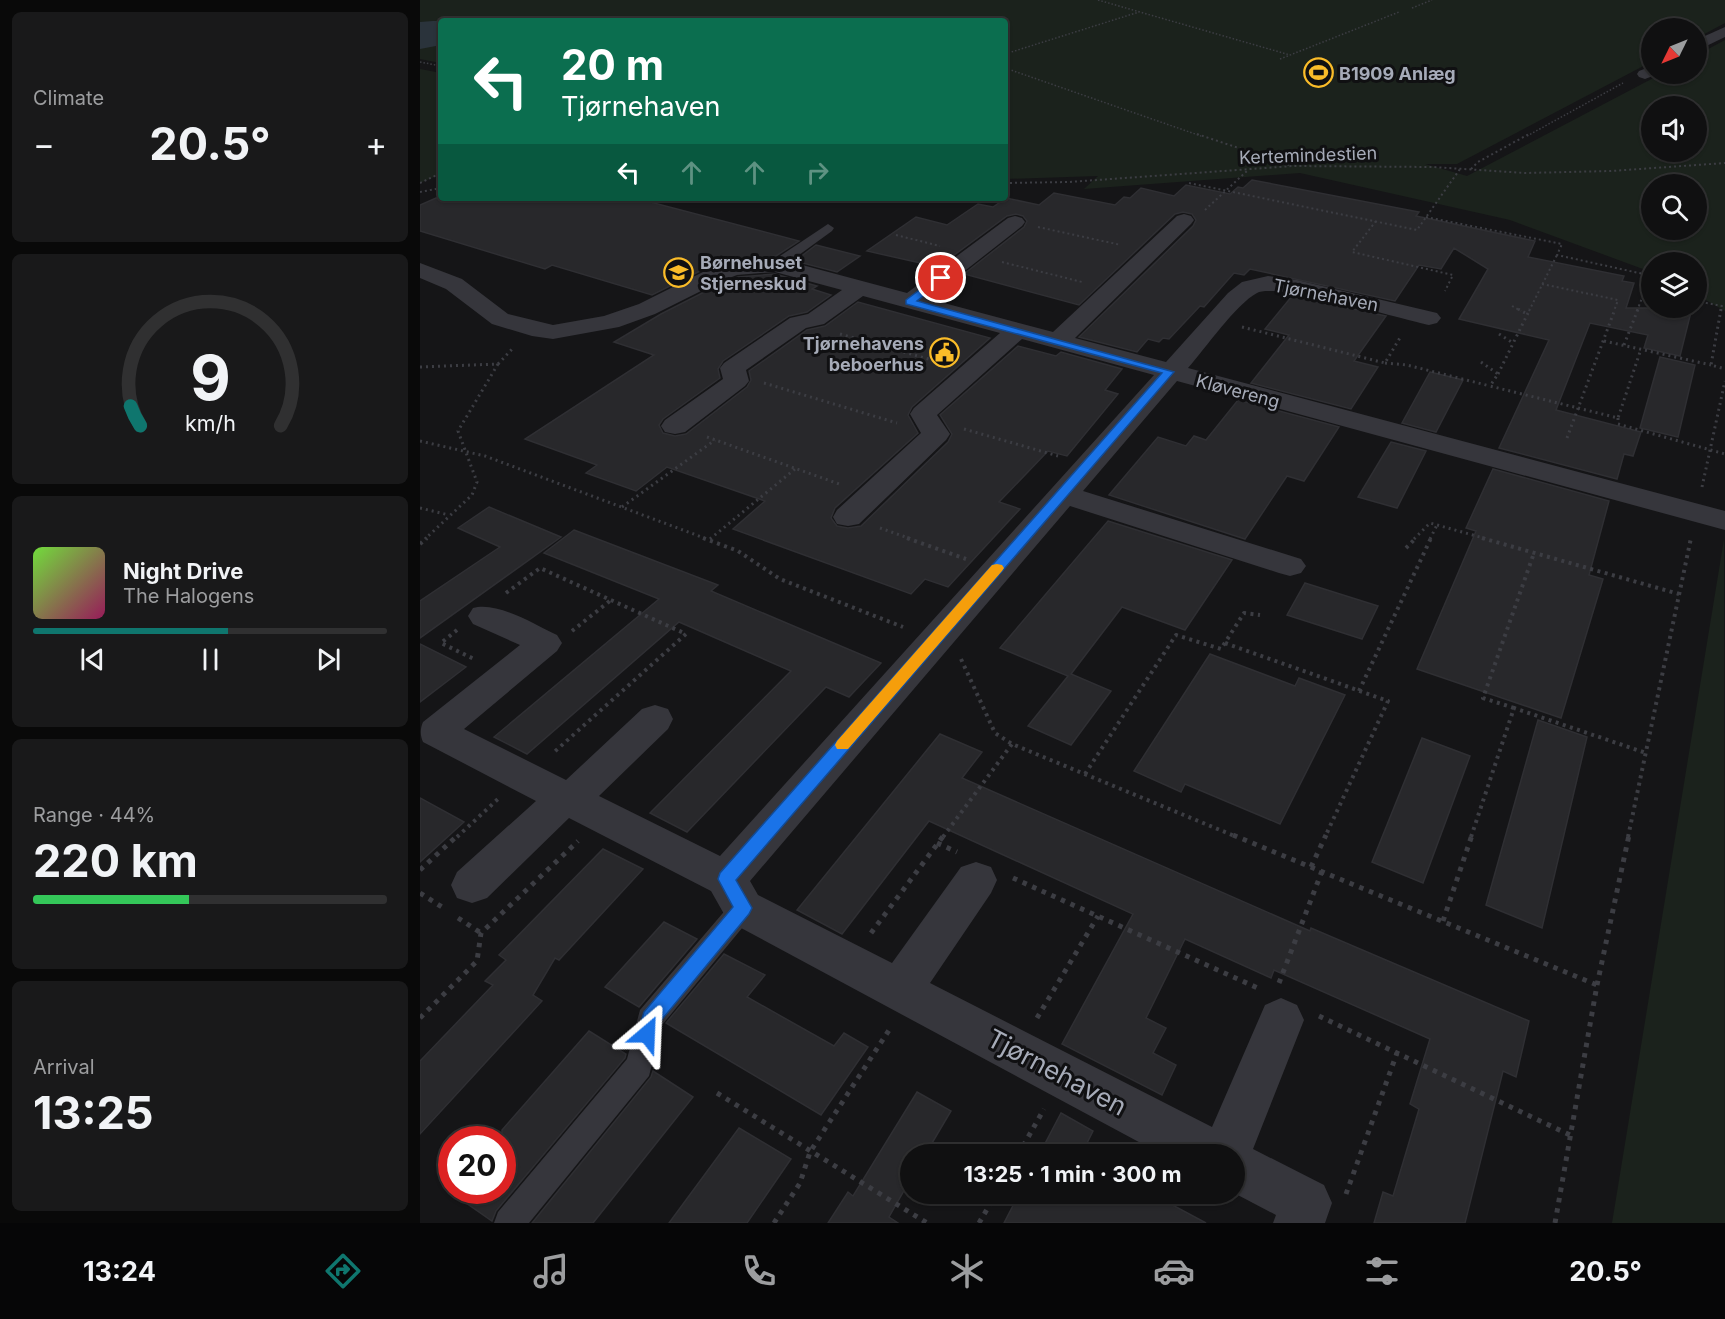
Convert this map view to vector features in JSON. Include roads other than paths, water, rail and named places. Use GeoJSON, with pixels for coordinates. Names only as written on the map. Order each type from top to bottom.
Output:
{"type":"FeatureCollection","features":[{"type":"Feature","properties":{"kind":"street"},"geometry":{"type":"LineString","coordinates":[[1707,41],[1725,31]]}},
{"type":"Feature","properties":{"kind":"street"},"geometry":{"type":"LineString","coordinates":[[1057,342],[1184,220]]}},
{"type":"Feature","properties":{"kind":"street"},"geometry":{"type":"LineString","coordinates":[[910,302],[1015,222]]}},
{"type":"Feature","properties":{"kind":"street","name":"Kløvereng"},"geometry":{"type":"LineString","coordinates":[[420,270],[454,284],[500,319],[532,329],[553,332],[611,322],[647,309],[711,277],[734,269],[776,265],[1725,521]]}},
{"type":"Feature","properties":{"kind":"street","name":"Tjørnehaven"},"geometry":{"type":"LineString","coordinates":[[735,893],[935,639],[1168,372],[1236,298],[1250,287],[1268,283],[1298,286],[1422,316]]}},
{"type":"Feature","properties":{"kind":"street"},"geometry":{"type":"LineString","coordinates":[[675,426],[736,381],[733,368],[798,323],[816,319],[860,288]]}},
{"type":"Feature","properties":{"kind":"street"},"geometry":{"type":"LineString","coordinates":[[848,517],[871,495],[931,426],[923,414],[1017,331]]}},
{"type":"Feature","properties":{"kind":"street"},"geometry":{"type":"LineString","coordinates":[[1062,494],[1290,566]]}},
{"type":"Feature","properties":{"kind":"street","name":"Tjørnehaven"},"geometry":{"type":"LineString","coordinates":[[484,616],[545,643],[436,732],[604,817],[735,893],[848,964],[1193,1144]]}},
{"type":"Feature","properties":{"kind":"street"},"geometry":{"type":"LineString","coordinates":[[472,885],[655,719]]}},
{"type":"Feature","properties":{"kind":"street"},"geometry":{"type":"LineString","coordinates":[[905,993],[982,870]]}},
{"type":"Feature","properties":{"kind":"street"},"geometry":{"type":"LineString","coordinates":[[1230,1144],[1290,1010]]}},
{"type":"Feature","properties":{"kind":"street"},"geometry":{"type":"LineString","coordinates":[[1245,1172],[1306,1203],[1299,1223]]}},
{"type":"Feature","properties":{"kind":"lane"},"geometry":{"type":"LineString","coordinates":[[776,265],[828,228]]}},
{"type":"Feature","properties":{"kind":"lane"},"geometry":{"type":"LineString","coordinates":[[509,1223],[639,1066],[650,1019],[735,893]]}},
{"type":"Feature","properties":{"kind":"place","name":"B1909 Anlæg"},"geometry":{"type":"Point","coordinates":[1318,73]}},
{"type":"Feature","properties":{"kind":"place","name":"Børnehuset Stjerneskud"},"geometry":{"type":"Point","coordinates":[679,272]}},
{"type":"Feature","properties":{"kind":"place","name":"Tjørnehavens beboerhus"},"geometry":{"type":"Point","coordinates":[945,353]}}]}
